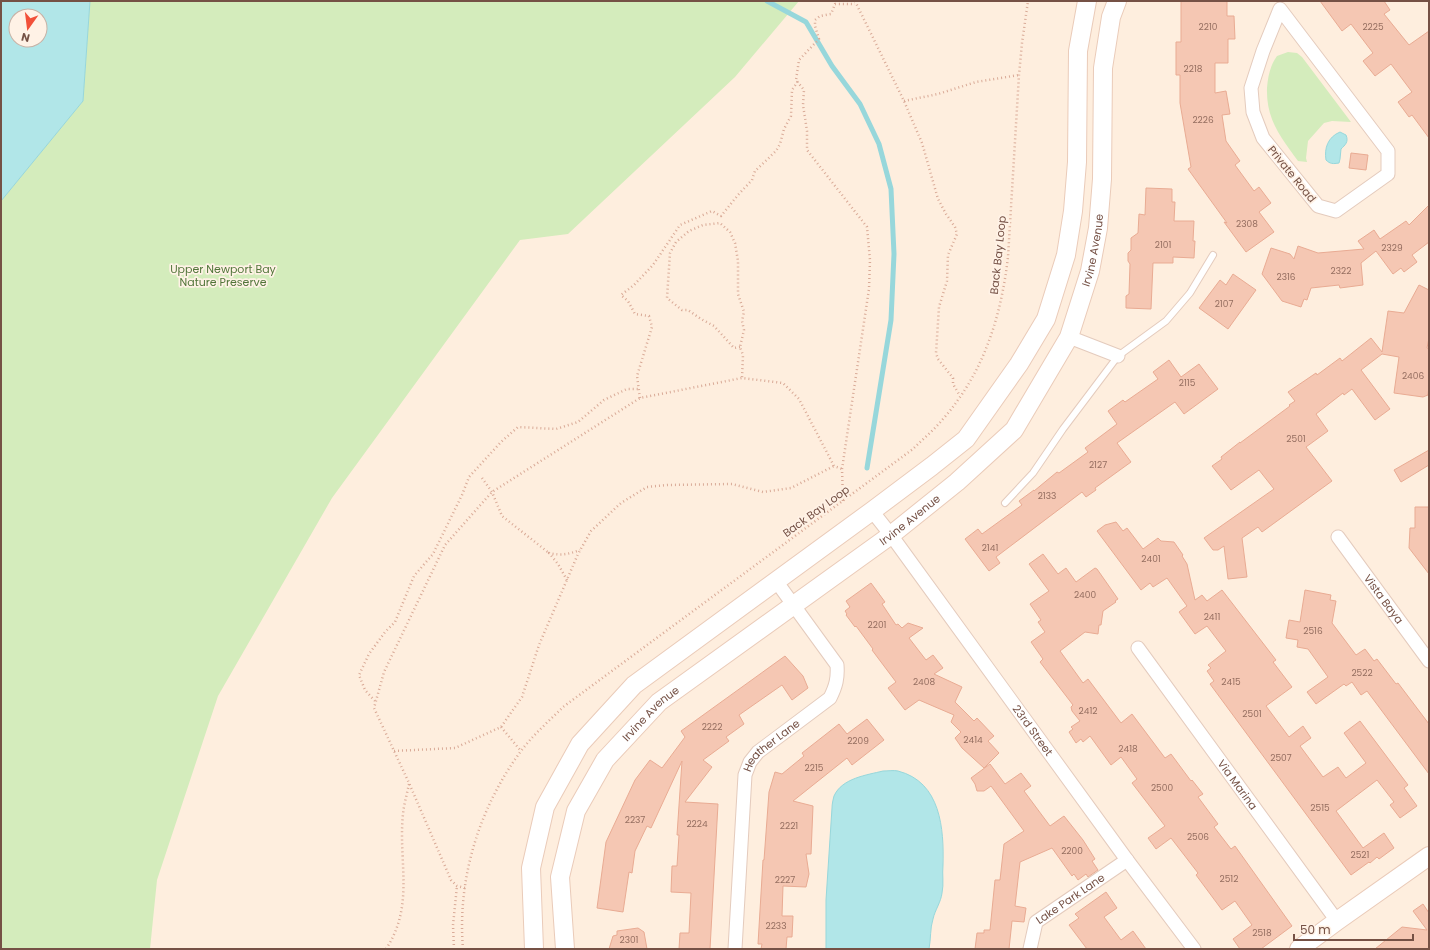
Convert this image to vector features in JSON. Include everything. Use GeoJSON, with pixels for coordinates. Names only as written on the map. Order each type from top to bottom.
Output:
{"type":"FeatureCollection","features":[{"type":"Feature","properties":{"kind":"main road"},"geometry":{"type":"LineString","coordinates":[[534,949],[531,868],[545,807],[580,744],[634,685],[872,511],[932,466],[966,438],[1019,364],[1046,319],[1066,255],[1073,212],[1077,162],[1078,51],[1086,1]]}},
{"type":"Feature","properties":{"kind":"main road","name":"Irvine Avenue"},"geometry":{"type":"LineString","coordinates":[[564,949],[560,877],[576,811],[605,760],[659,702],[792,604],[891,535],[957,482],[1014,430],[1069,338],[1090,271],[1098,228],[1102,179],[1104,103],[1103,68],[1111,17],[1117,1]]}},
{"type":"Feature","properties":{"kind":"main road"},"geometry":{"type":"LineString","coordinates":[[1299,949],[1429,856]]}},
{"type":"Feature","properties":{"kind":"street","name":"Private Road"},"geometry":{"type":"LineString","coordinates":[[1278,5],[1388,151],[1388,174],[1336,211],[1318,206],[1263,138],[1252,112],[1252,88],[1278,5]]}},
{"type":"Feature","properties":{"kind":"street"},"geometry":{"type":"LineString","coordinates":[[1069,338],[1118,356]]}},
{"type":"Feature","properties":{"kind":"street","name":"23rd Street"},"geometry":{"type":"LineString","coordinates":[[872,511],[1127,860],[1194,949]]}},
{"type":"Feature","properties":{"kind":"street","name":"Vista Baya"},"geometry":{"type":"LineString","coordinates":[[1338,537],[1429,661]]}},
{"type":"Feature","properties":{"kind":"street","name":"Heather Lane"},"geometry":{"type":"LineString","coordinates":[[735,949],[745,775],[750,762],[758,752],[830,698],[836,687],[838,677],[837,665],[776,581]]}},
{"type":"Feature","properties":{"kind":"street","name":"Via Marina"},"geometry":{"type":"LineString","coordinates":[[1138,648],[1337,921]]}},
{"type":"Feature","properties":{"kind":"street","name":"Lake Park Lane"},"geometry":{"type":"LineString","coordinates":[[1030,949],[1036,922],[1127,860]]}},
{"type":"Feature","properties":{"kind":"lane"},"geometry":{"type":"LineString","coordinates":[[1005,503],[1033,473],[1118,356],[1166,321],[1190,293],[1213,255]]}},
{"type":"Feature","properties":{"kind":"path","name":"Back Bay Loop"},"geometry":{"type":"LineString","coordinates":[[463,949],[462,923],[465,888],[471,856],[479,828],[489,804],[521,751],[563,707],[913,449],[944,418],[960,396],[982,359],[1000,309],[1005,283],[1008,257],[1019,75],[1028,1]]}},
{"type":"Feature","properties":{"kind":"path"},"geometry":{"type":"LineString","coordinates":[[843,502],[842,469],[869,289],[870,260],[867,227],[807,150],[807,131],[803,105],[804,90],[796,80],[799,60],[820,39],[815,26],[815,20],[820,16],[830,14],[835,4],[855,2],[904,101],[922,143],[938,199],[946,214],[956,227],[957,234],[948,256],[947,281],[939,307],[936,353],[938,359],[953,378],[952,384],[960,396]]}},
{"type":"Feature","properties":{"kind":"path"},"geometry":{"type":"LineString","coordinates":[[904,101],[938,94],[976,82],[1019,75]]}},
{"type":"Feature","properties":{"kind":"path"},"geometry":{"type":"LineString","coordinates":[[640,398],[637,376],[652,328],[649,316],[635,314],[628,301],[621,294],[634,285],[653,265],[680,225],[712,211],[721,216],[738,194],[752,180],[755,172],[776,151],[780,144],[784,129],[791,116],[792,90],[798,81]]}},
{"type":"Feature","properties":{"kind":"path"},"geometry":{"type":"LineString","coordinates":[[740,347],[734,348],[714,326],[701,320],[688,310],[682,310],[667,298],[670,253],[676,242],[689,231],[703,225],[720,223],[730,232],[735,243],[738,261],[738,294],[744,312],[742,321],[744,330],[740,347],[743,355],[742,378]]}},
{"type":"Feature","properties":{"kind":"path"},"geometry":{"type":"LineString","coordinates":[[465,888],[457,886],[451,880],[409,783],[374,708],[384,672],[445,545],[492,492],[640,398],[742,378],[783,383],[799,399],[834,466],[842,469]]}},
{"type":"Feature","properties":{"kind":"path"},"geometry":{"type":"LineString","coordinates":[[376,702],[364,690],[359,675],[369,654],[385,632],[395,622],[414,576],[433,554],[462,496],[469,477],[501,442],[518,427],[556,429],[578,422],[604,400],[627,389],[638,389]]}},
{"type":"Feature","properties":{"kind":"path"},"geometry":{"type":"LineString","coordinates":[[394,751],[455,748],[501,727],[522,697],[539,645],[580,550],[591,531],[621,503],[647,487],[667,485],[732,484],[763,492],[791,488],[834,466]]}},
{"type":"Feature","properties":{"kind":"path"},"geometry":{"type":"LineString","coordinates":[[482,478],[492,492],[502,516],[549,553],[568,580]]}},
{"type":"Feature","properties":{"kind":"path"},"geometry":{"type":"LineString","coordinates":[[549,553],[558,556],[580,550]]}},
{"type":"Feature","properties":{"kind":"path"},"geometry":{"type":"LineString","coordinates":[[501,727],[521,751]]}},
{"type":"Feature","properties":{"kind":"path"},"geometry":{"type":"LineString","coordinates":[[386,949],[393,937],[400,918],[403,897],[403,814],[409,783]]}},
{"type":"Feature","properties":{"kind":"path"},"geometry":{"type":"LineString","coordinates":[[454,949],[453,925],[457,886]]}},
{"type":"Feature","properties":{"kind":"green space","name":"Upper Newport Bay Nature Preserve"},"geometry":{"type":"Polygon","coordinates":[[[90,1],[799,1],[735,77],[568,234],[520,240],[332,498],[218,696],[157,880],[150,949],[1,949],[1,201],[83,101],[90,1]]]}},
{"type":"Feature","properties":{"kind":"green space"},"geometry":{"type":"Polygon","coordinates":[[[1288,52],[1297,53],[1302,57],[1351,122],[1332,121],[1324,123],[1308,141],[1307,162],[1298,161],[1280,136],[1272,119],[1267,99],[1267,88],[1271,67],[1277,56],[1288,52]]]}},
{"type":"Feature","properties":{"kind":"water"},"geometry":{"type":"Polygon","coordinates":[[[1,1],[90,1],[83,101],[1,201],[1,1]]]}},
{"type":"Feature","properties":{"kind":"water"},"geometry":{"type":"Polygon","coordinates":[[[1340,132],[1346,135],[1347,141],[1341,149],[1339,163],[1333,164],[1326,160],[1326,147],[1332,137],[1340,132]]]}},
{"type":"Feature","properties":{"kind":"water"},"geometry":{"type":"Polygon","coordinates":[[[883,771],[898,771],[912,777],[923,785],[931,796],[941,822],[943,886],[940,900],[932,922],[929,949],[826,949],[826,900],[832,806],[834,796],[843,785],[849,781],[883,771]]]}},
{"type":"Feature","properties":{"kind":"building"},"geometry":{"type":"Polygon","coordinates":[[[1181,1],[1227,1],[1227,16],[1234,16],[1235,39],[1228,39],[1228,63],[1215,63],[1215,93],[1226,91],[1230,114],[1222,115],[1226,141],[1240,161],[1235,165],[1254,191],[1259,187],[1271,203],[1259,212],[1274,232],[1246,252],[1188,169],[1191,167],[1180,103],[1180,75],[1176,75],[1176,42],[1181,42],[1181,1]]]}},
{"type":"Feature","properties":{"kind":"building"},"geometry":{"type":"Polygon","coordinates":[[[1320,1],[1384,1],[1390,10],[1384,14],[1409,45],[1429,31],[1429,138],[1412,115],[1409,117],[1398,102],[1412,92],[1391,64],[1375,76],[1363,61],[1373,53],[1351,24],[1342,31],[1320,1]]]}},
{"type":"Feature","properties":{"kind":"building"},"geometry":{"type":"Polygon","coordinates":[[[1351,153],[1368,155],[1366,170],[1349,168],[1351,153]]]}},
{"type":"Feature","properties":{"kind":"building"},"geometry":{"type":"Polygon","coordinates":[[[1146,188],[1172,189],[1172,202],[1175,202],[1174,221],[1194,221],[1194,258],[1173,257],[1173,263],[1153,263],[1151,309],[1126,308],[1126,296],[1129,294],[1130,264],[1128,261],[1128,253],[1131,250],[1131,238],[1138,233],[1139,214],[1145,215],[1146,188]]]}},
{"type":"Feature","properties":{"kind":"building"},"geometry":{"type":"Polygon","coordinates":[[[1429,205],[1429,242],[1412,255],[1417,262],[1404,272],[1401,268],[1393,274],[1376,251],[1361,263],[1363,285],[1340,288],[1339,285],[1311,288],[1307,300],[1304,299],[1301,307],[1282,301],[1262,274],[1271,248],[1290,254],[1294,259],[1298,246],[1318,253],[1364,249],[1358,241],[1374,230],[1380,239],[1406,221],[1409,225],[1429,205]]]}},
{"type":"Feature","properties":{"kind":"building"},"geometry":{"type":"Polygon","coordinates":[[[1233,274],[1256,290],[1228,329],[1199,308],[1220,280],[1226,285],[1233,274]]]}},
{"type":"Feature","properties":{"kind":"building"},"geometry":{"type":"Polygon","coordinates":[[[1419,285],[1429,290],[1429,338],[1427,348],[1429,349],[1428,395],[1423,397],[1394,393],[1399,357],[1382,354],[1361,370],[1390,409],[1375,420],[1352,389],[1344,395],[1343,393],[1316,414],[1328,431],[1306,447],[1332,481],[1262,532],[1258,527],[1242,538],[1247,577],[1228,579],[1224,546],[1218,550],[1213,550],[1204,538],[1274,489],[1259,470],[1231,490],[1212,466],[1240,442],[1290,406],[1289,405],[1295,401],[1288,392],[1316,373],[1317,375],[1340,358],[1342,361],[1371,338],[1382,352],[1388,311],[1404,313],[1419,285]]]}},
{"type":"Feature","properties":{"kind":"building"},"geometry":{"type":"Polygon","coordinates":[[[1169,360],[1181,377],[1199,364],[1218,389],[1184,414],[1175,402],[1117,443],[1131,462],[1095,488],[1096,490],[1086,497],[1082,492],[996,557],[1000,563],[989,571],[965,539],[978,529],[982,534],[1022,505],[1019,501],[1057,472],[1059,473],[1088,452],[1085,448],[1117,424],[1108,411],[1123,400],[1125,402],[1158,379],[1153,372],[1169,360]]]}},
{"type":"Feature","properties":{"kind":"building"},"geometry":{"type":"Polygon","coordinates":[[[1429,450],[1429,465],[1401,482],[1394,470],[1429,450]]]}},
{"type":"Feature","properties":{"kind":"building"},"geometry":{"type":"Polygon","coordinates":[[[1415,507],[1429,507],[1429,574],[1409,548],[1410,528],[1415,528],[1415,507]]]}},
{"type":"Feature","properties":{"kind":"building"},"geometry":{"type":"Polygon","coordinates":[[[1116,522],[1123,531],[1127,528],[1143,549],[1158,538],[1161,541],[1174,542],[1187,564],[1195,600],[1202,595],[1207,601],[1222,590],[1276,660],[1273,662],[1292,687],[1266,706],[1289,737],[1303,726],[1311,738],[1300,746],[1323,777],[1338,767],[1346,778],[1366,763],[1344,733],[1360,721],[1408,785],[1404,788],[1417,806],[1400,818],[1390,805],[1394,802],[1377,780],[1336,811],[1363,848],[1384,833],[1394,848],[1379,859],[1377,857],[1370,863],[1369,862],[1351,875],[1210,684],[1214,681],[1207,671],[1211,668],[1208,665],[1226,651],[1207,626],[1195,634],[1179,612],[1187,606],[1167,578],[1153,587],[1150,583],[1141,590],[1097,531],[1105,525],[1116,522]]]}},
{"type":"Feature","properties":{"kind":"building"},"geometry":{"type":"Polygon","coordinates":[[[1043,554],[1058,574],[1066,568],[1076,582],[1095,568],[1097,569],[1118,599],[1103,611],[1098,634],[1085,632],[1060,651],[1083,683],[1088,679],[1121,723],[1132,714],[1165,758],[1171,754],[1191,781],[1192,780],[1203,794],[1198,797],[1218,824],[1214,827],[1231,849],[1235,846],[1292,926],[1261,949],[1240,949],[1233,939],[1252,925],[1235,901],[1222,910],[1196,875],[1198,873],[1171,838],[1156,849],[1148,838],[1165,826],[1132,783],[1137,779],[1121,757],[1111,765],[1090,736],[1083,742],[1081,739],[1076,743],[1069,732],[1073,729],[1071,727],[1080,721],[1072,711],[1071,707],[1073,705],[1040,662],[1043,659],[1031,642],[1045,632],[1038,622],[1041,620],[1030,604],[1049,591],[1029,564],[1043,554]]]}},
{"type":"Feature","properties":{"kind":"building"},"geometry":{"type":"Polygon","coordinates":[[[871,583],[885,602],[882,604],[896,625],[898,624],[902,628],[908,623],[923,628],[909,638],[926,660],[933,655],[943,668],[934,674],[962,687],[955,702],[974,721],[977,718],[994,736],[988,741],[999,753],[984,768],[962,748],[955,738],[961,732],[951,722],[954,715],[919,700],[905,710],[888,688],[896,682],[856,626],[855,627],[846,615],[847,614],[845,611],[850,607],[846,601],[871,583]]]}},
{"type":"Feature","properties":{"kind":"building"},"geometry":{"type":"Polygon","coordinates":[[[1305,590],[1331,595],[1330,600],[1336,601],[1332,623],[1356,655],[1365,649],[1374,661],[1377,659],[1396,684],[1398,683],[1429,724],[1429,774],[1367,691],[1361,695],[1352,682],[1346,686],[1344,684],[1316,704],[1307,692],[1328,677],[1308,649],[1297,647],[1298,640],[1286,638],[1289,620],[1300,622],[1305,590]]]}},
{"type":"Feature","properties":{"kind":"building"},"geometry":{"type":"Polygon","coordinates":[[[785,656],[803,676],[808,688],[792,700],[782,685],[739,715],[744,724],[726,737],[729,741],[703,760],[712,767],[685,802],[718,804],[710,949],[679,949],[680,933],[689,933],[691,893],[671,892],[672,866],[677,866],[679,835],[677,835],[682,761],[651,828],[647,826],[635,851],[632,873],[629,872],[623,912],[597,908],[606,842],[635,780],[650,760],[662,768],[685,737],[681,731],[785,656]]]}},
{"type":"Feature","properties":{"kind":"building"},"geometry":{"type":"Polygon","coordinates":[[[867,719],[884,740],[852,765],[847,758],[793,801],[813,806],[811,854],[806,854],[809,874],[806,887],[783,886],[782,916],[793,916],[792,937],[787,937],[786,949],[761,949],[762,944],[758,944],[763,860],[769,792],[775,772],[782,774],[804,756],[802,753],[839,724],[847,734],[867,719]]]}},
{"type":"Feature","properties":{"kind":"building"},"geometry":{"type":"Polygon","coordinates":[[[990,764],[1005,784],[1021,773],[1031,786],[1024,791],[1050,826],[1064,816],[1083,840],[1095,859],[1092,861],[1098,870],[1088,877],[1086,874],[1078,880],[1074,874],[1072,876],[1052,848],[1020,862],[1015,906],[1026,908],[1024,922],[1012,921],[1009,949],[975,949],[977,933],[984,933],[984,930],[990,930],[995,880],[1000,880],[1004,844],[1024,831],[991,786],[984,791],[977,791],[971,778],[990,764]]]}},
{"type":"Feature","properties":{"kind":"building"},"geometry":{"type":"Polygon","coordinates":[[[1106,892],[1117,908],[1104,917],[1121,940],[1133,931],[1146,949],[1087,949],[1069,925],[1079,918],[1075,914],[1106,892]]]}},
{"type":"Feature","properties":{"kind":"building"},"geometry":{"type":"Polygon","coordinates":[[[1423,904],[1429,913],[1429,949],[1375,949],[1402,927],[1427,930],[1413,911],[1423,904]]]}},
{"type":"Feature","properties":{"kind":"building"},"geometry":{"type":"Polygon","coordinates":[[[638,928],[644,932],[647,949],[609,949],[613,936],[617,935],[617,931],[638,928]]]}},
{"type":"Feature","properties":{"kind":"waterway"},"geometry":{"type":"LineString","coordinates":[[767,1],[806,22],[832,66],[860,104],[879,144],[891,189],[894,254],[891,320],[867,468]]}}]}
